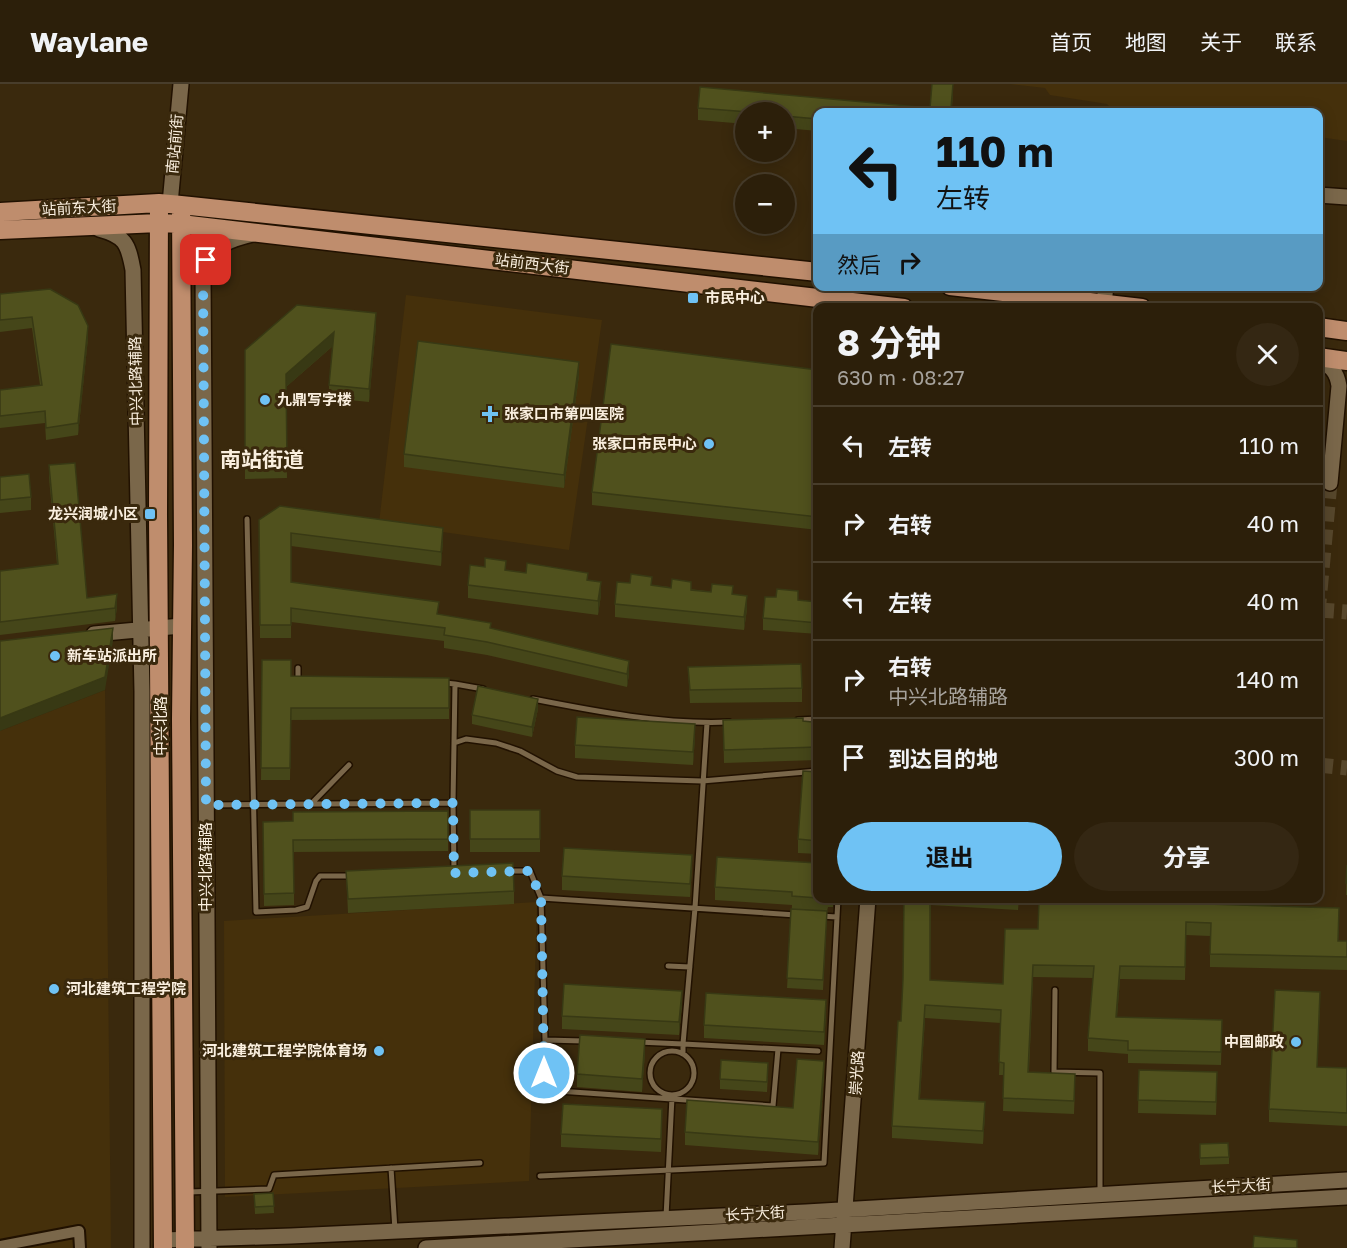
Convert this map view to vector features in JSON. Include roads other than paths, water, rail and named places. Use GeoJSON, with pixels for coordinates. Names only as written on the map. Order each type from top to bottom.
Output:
{"type":"FeatureCollection","features":[{"type":"Feature","properties":{"kind":"main road","name":"站前东大街"},"geometry":{"type":"LineString","coordinates":[[0,212],[170,204]]}},
{"type":"Feature","properties":{"kind":"main road","name":"中兴北路"},"geometry":{"type":"LineString","coordinates":[[164,1244],[158,515],[159,223],[170,204]]}},
{"type":"Feature","properties":{"kind":"main road","name":"中兴北路"},"geometry":{"type":"LineString","coordinates":[[170,204],[181,224],[185,1244]]}},
{"type":"Feature","properties":{"kind":"main road","name":"站前西大街"},"geometry":{"type":"LineString","coordinates":[[170,204],[813,271]]}},
{"type":"Feature","properties":{"kind":"main road","name":"站前东大街"},"geometry":{"type":"LineString","coordinates":[[0,230],[159,223]]}},
{"type":"Feature","properties":{"kind":"main road","name":"站前西大街"},"geometry":{"type":"LineString","coordinates":[[159,223],[259,232],[862,303]]}},
{"type":"Feature","properties":{"kind":"main road"},"geometry":{"type":"LineString","coordinates":[[1036,291],[1105,295],[1128,303]]}},
{"type":"Feature","properties":{"kind":"main road"},"geometry":{"type":"LineString","coordinates":[[1323,328],[1347,330]]}},
{"type":"Feature","properties":{"kind":"main road"},"geometry":{"type":"LineString","coordinates":[[1323,359],[1347,361]]}},
{"type":"Feature","properties":{"kind":"street","name":"南站前街"},"geometry":{"type":"LineString","coordinates":[[170,204],[181,84]]}},
{"type":"Feature","properties":{"kind":"street"},"geometry":{"type":"LineString","coordinates":[[1323,195],[1347,197]]}},
{"type":"Feature","properties":{"kind":"street","name":"中兴北路辅路"},"geometry":{"type":"LineString","coordinates":[[87,226],[116,233],[126,243],[133,270],[141,628],[142,1248]]}},
{"type":"Feature","properties":{"kind":"street","name":"中兴北路辅路"},"geometry":{"type":"LineString","coordinates":[[209,1244],[203,269],[206,260],[219,246],[229,240],[259,232]]}},
{"type":"Feature","properties":{"kind":"street"},"geometry":{"type":"LineString","coordinates":[[1323,361],[1330,366],[1338,377],[1339,386],[1330,483]]}},
{"type":"Feature","properties":{"kind":"street"},"geometry":{"type":"LineString","coordinates":[[78,636],[141,628],[181,627]]}},
{"type":"Feature","properties":{"kind":"street","name":"崇光路"},"geometry":{"type":"LineString","coordinates":[[842,1248],[868,903]]}},
{"type":"Feature","properties":{"kind":"street","name":"长宁大街"},"geometry":{"type":"LineString","coordinates":[[426,1248],[549,1245],[1100,1194],[1347,1180]]}},
{"type":"Feature","properties":{"kind":"street","name":"长宁大街"},"geometry":{"type":"LineString","coordinates":[[164,1244],[209,1244],[395,1232],[666,1219],[845,1217],[1347,1197]]}},
{"type":"Feature","properties":{"kind":"street"},"geometry":{"type":"LineString","coordinates":[[0,1246],[79,1230],[80,1248]]}},
{"type":"Feature","properties":{"kind":"lane"},"geometry":{"type":"LineString","coordinates":[[247,519],[256,912],[296,910],[308,907],[316,881],[320,876],[365,875]]}},
{"type":"Feature","properties":{"kind":"lane"},"geometry":{"type":"LineString","coordinates":[[298,668],[298,680],[309,680]]}},
{"type":"Feature","properties":{"kind":"lane"},"geometry":{"type":"LineString","coordinates":[[435,683],[455,684],[495,692]]}},
{"type":"Feature","properties":{"kind":"lane"},"geometry":{"type":"LineString","coordinates":[[454,873],[455,684]]}},
{"type":"Feature","properties":{"kind":"lane"},"geometry":{"type":"LineString","coordinates":[[529,698],[574,707],[706,723],[740,722]]}},
{"type":"Feature","properties":{"kind":"lane"},"geometry":{"type":"LineString","coordinates":[[795,720],[813,719]]}},
{"type":"Feature","properties":{"kind":"lane"},"geometry":{"type":"LineString","coordinates":[[683,1054],[695,908],[706,723]]}},
{"type":"Feature","properties":{"kind":"lane"},"geometry":{"type":"LineString","coordinates":[[454,743],[466,739],[496,743],[520,750],[557,771],[577,777],[702,781],[813,771]]}},
{"type":"Feature","properties":{"kind":"lane"},"geometry":{"type":"LineString","coordinates":[[311,804],[349,765]]}},
{"type":"Feature","properties":{"kind":"lane"},"geometry":{"type":"LineString","coordinates":[[206,805],[453,803]]}},
{"type":"Feature","properties":{"kind":"lane"},"geometry":{"type":"LineString","coordinates":[[501,872],[530,871],[541,898],[544,1090],[672,1097],[773,1106],[778,1049]]}},
{"type":"Feature","properties":{"kind":"lane"},"geometry":{"type":"LineString","coordinates":[[443,873],[464,873]]}},
{"type":"Feature","properties":{"kind":"lane"},"geometry":{"type":"LineString","coordinates":[[541,898],[802,915]]}},
{"type":"Feature","properties":{"kind":"lane"},"geometry":{"type":"LineString","coordinates":[[540,1176],[824,1163],[838,903]]}},
{"type":"Feature","properties":{"kind":"lane"},"geometry":{"type":"LineString","coordinates":[[814,916],[837,917]]}},
{"type":"Feature","properties":{"kind":"lane"},"geometry":{"type":"LineString","coordinates":[[668,966],[690,967]]}},
{"type":"Feature","properties":{"kind":"lane"},"geometry":{"type":"LineString","coordinates":[[1055,990],[1054,1072],[1100,1073],[1100,1194]]}},
{"type":"Feature","properties":{"kind":"lane"},"geometry":{"type":"LineString","coordinates":[[545,1040],[591,1041]]}},
{"type":"Feature","properties":{"kind":"lane"},"geometry":{"type":"LineString","coordinates":[[626,1042],[818,1051]]}},
{"type":"Feature","properties":{"kind":"lane"},"geometry":{"type":"LineString","coordinates":[[668,1051],[683,1054],[693,1065],[694,1079],[686,1091],[672,1097],[658,1091],[650,1078],[652,1064],[668,1051]]}},
{"type":"Feature","properties":{"kind":"lane"},"geometry":{"type":"LineString","coordinates":[[666,1219],[672,1097]]}},
{"type":"Feature","properties":{"kind":"lane"},"geometry":{"type":"LineString","coordinates":[[184,1192],[269,1189],[274,1175],[480,1163]]}},
{"type":"Feature","properties":{"kind":"lane"},"geometry":{"type":"LineString","coordinates":[[391,1168],[395,1232]]}},
{"type":"Feature","properties":{"kind":"tunnel"},"geometry":{"type":"LineString","coordinates":[[1323,559],[1330,483]]}},
{"type":"Feature","properties":{"kind":"tunnel"},"geometry":{"type":"LineString","coordinates":[[1323,610],[1347,612]]}},
{"type":"Feature","properties":{"kind":"tunnel"},"geometry":{"type":"LineString","coordinates":[[1323,766],[1347,768]]}},
{"type":"Feature","properties":{"kind":"place","name":"市民中心"},"geometry":{"type":"Point","coordinates":[693,298]}},
{"type":"Feature","properties":{"kind":"place","name":"九鼎写字楼"},"geometry":{"type":"Point","coordinates":[265,400]}},
{"type":"Feature","properties":{"kind":"place","name":"张家口市第四医院"},"geometry":{"type":"Point","coordinates":[490,414]}},
{"type":"Feature","properties":{"kind":"place","name":"张家口市民中心"},"geometry":{"type":"Point","coordinates":[709,444]}},
{"type":"Feature","properties":{"kind":"place","name":"龙兴润城小区"},"geometry":{"type":"Point","coordinates":[150,514]}},
{"type":"Feature","properties":{"kind":"place","name":"新车站派出所"},"geometry":{"type":"Point","coordinates":[55,656]}},
{"type":"Feature","properties":{"kind":"place","name":"河北建筑工程学院"},"geometry":{"type":"Point","coordinates":[54,989]}},
{"type":"Feature","properties":{"kind":"place","name":"中国邮政"},"geometry":{"type":"Point","coordinates":[1296,1042]}},
{"type":"Feature","properties":{"kind":"place","name":"河北建筑工程学院体育场"},"geometry":{"type":"Point","coordinates":[379,1051]}},
{"type":"Feature","properties":{"kind":"district","name":"南站街道"},"geometry":{"type":"Point","coordinates":[262,460]}}]}
